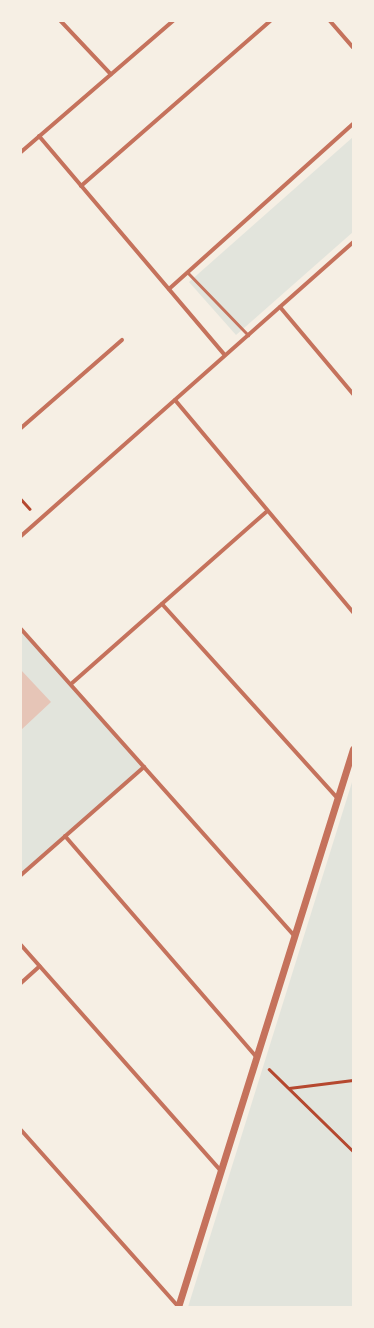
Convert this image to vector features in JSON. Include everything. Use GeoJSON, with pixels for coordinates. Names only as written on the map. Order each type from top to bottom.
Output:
{"type":"FeatureCollection","features":[{"type":"Feature","properties":{"kind":"street"},"geometry":{"type":"LineString","coordinates":[[61,21],[111,74]]}},
{"type":"Feature","properties":{"kind":"street"},"geometry":{"type":"LineString","coordinates":[[21,152],[172,21]]}},
{"type":"Feature","properties":{"kind":"street"},"geometry":{"type":"LineString","coordinates":[[81,186],[270,21]]}},
{"type":"Feature","properties":{"kind":"street"},"geometry":{"type":"LineString","coordinates":[[330,21],[353,47]]}},
{"type":"Feature","properties":{"kind":"street"},"geometry":{"type":"LineString","coordinates":[[168,288],[353,124]]}},
{"type":"Feature","properties":{"kind":"street"},"geometry":{"type":"LineString","coordinates":[[38,136],[225,356]]}},
{"type":"Feature","properties":{"kind":"street"},"geometry":{"type":"LineString","coordinates":[[21,536],[353,242]]}},
{"type":"Feature","properties":{"kind":"street"},"geometry":{"type":"LineString","coordinates":[[280,307],[353,394]]}},
{"type":"Feature","properties":{"kind":"street"},"geometry":{"type":"LineString","coordinates":[[21,428],[122,340]]}},
{"type":"Feature","properties":{"kind":"street"},"geometry":{"type":"LineString","coordinates":[[175,400],[353,612]]}},
{"type":"Feature","properties":{"kind":"street"},"geometry":{"type":"LineString","coordinates":[[71,684],[267,511]]}},
{"type":"Feature","properties":{"kind":"street"},"geometry":{"type":"LineString","coordinates":[[162,604],[338,799]]}},
{"type":"Feature","properties":{"kind":"street"},"geometry":{"type":"LineString","coordinates":[[21,629],[296,936]]}},
{"type":"Feature","properties":{"kind":"street"},"geometry":{"type":"LineString","coordinates":[[178,1306],[296,936],[353,749]]}},
{"type":"Feature","properties":{"kind":"street"},"geometry":{"type":"LineString","coordinates":[[21,875],[144,767]]}},
{"type":"Feature","properties":{"kind":"street"},"geometry":{"type":"LineString","coordinates":[[65,836],[257,1058]]}},
{"type":"Feature","properties":{"kind":"street"},"geometry":{"type":"LineString","coordinates":[[21,945],[221,1171]]}},
{"type":"Feature","properties":{"kind":"street"},"geometry":{"type":"LineString","coordinates":[[21,983],[40,966]]}},
{"type":"Feature","properties":{"kind":"street"},"geometry":{"type":"LineString","coordinates":[[21,1130],[178,1306]]}},
{"type":"Feature","properties":{"kind":"lane"},"geometry":{"type":"LineString","coordinates":[[187,272],[248,335]]}},
{"type":"Feature","properties":{"kind":"path"},"geometry":{"type":"LineString","coordinates":[[257,1058],[353,1151]]}},
{"type":"Feature","properties":{"kind":"path"},"geometry":{"type":"LineString","coordinates":[[289,1088],[353,1080]]}},
{"type":"Feature","properties":{"kind":"shaded area"},"geometry":{"type":"Polygon","coordinates":[[[353,137],[353,232],[236,335],[189,282],[353,137]]]}},
{"type":"Feature","properties":{"kind":"shaded area"},"geometry":{"type":"Polygon","coordinates":[[[21,629],[144,767],[21,875],[21,629]]]}},
{"type":"Feature","properties":{"kind":"shaded area"},"geometry":{"type":"Polygon","coordinates":[[[353,779],[353,1307],[188,1307],[353,779]]]}},
{"type":"Feature","properties":{"kind":"building"},"geometry":{"type":"Polygon","coordinates":[[[21,670],[51,702],[21,730],[21,670]]]}}]}
